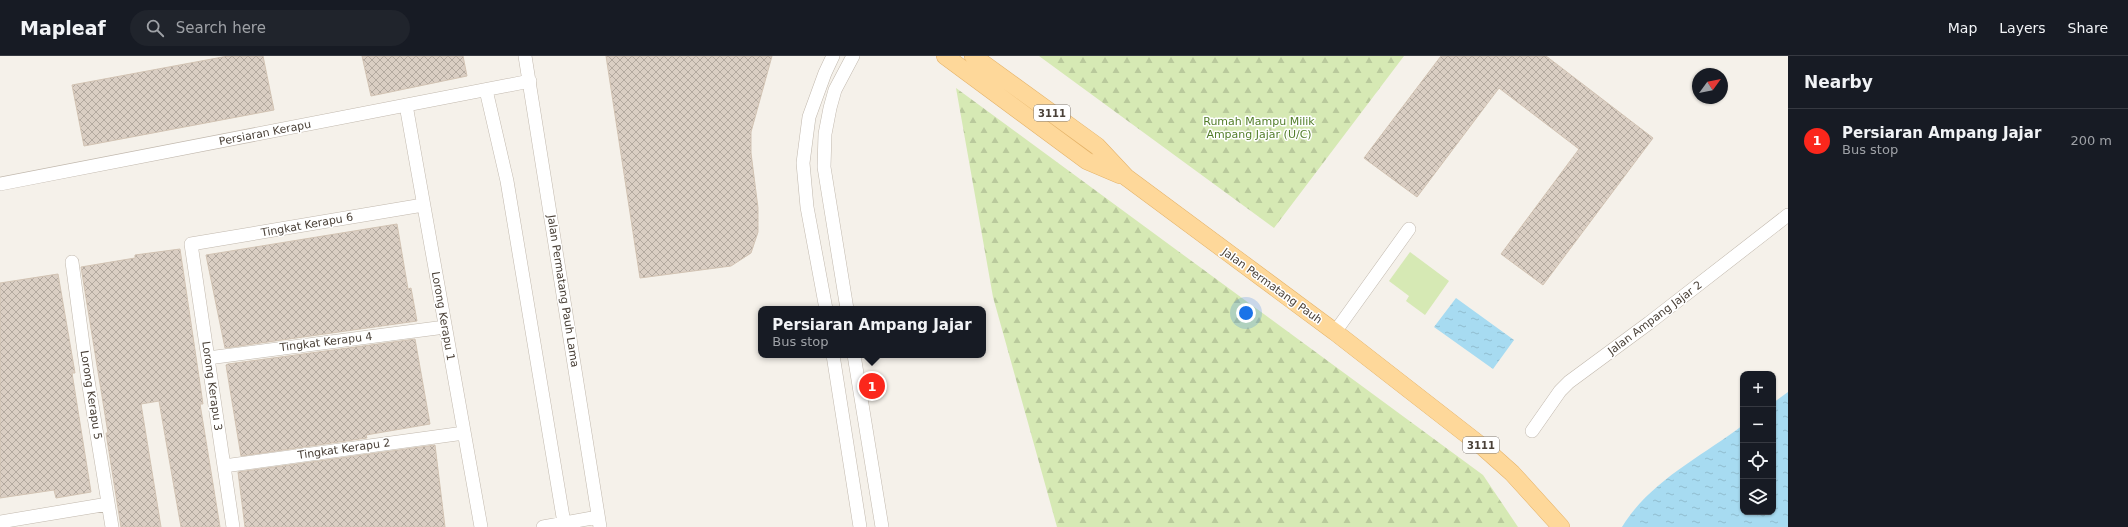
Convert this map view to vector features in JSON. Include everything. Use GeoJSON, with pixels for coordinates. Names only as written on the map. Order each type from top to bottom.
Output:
{"type":"FeatureCollection","features":[{"type":"Feature","properties":{"kind":"main road"},"geometry":{"type":"LineString","coordinates":[[945,56],[1087,161],[1126,177]]}},
{"type":"Feature","properties":{"kind":"main road","name":"Jalan Permatang Pauh"},"geometry":{"type":"LineString","coordinates":[[973,56],[1097,146],[1126,177],[1335,332],[1484,448],[1512,473],[1560,527]]}},
{"type":"Feature","properties":{"kind":"street","name":"Jalan Permatang Pauh Lama"},"geometry":{"type":"LineString","coordinates":[[525,56],[599,522]]}},
{"type":"Feature","properties":{"kind":"street"},"geometry":{"type":"LineString","coordinates":[[825,306],[807,207],[803,163],[809,117],[825,73],[833,56]]}},
{"type":"Feature","properties":{"kind":"street"},"geometry":{"type":"LineString","coordinates":[[847,306],[824,167],[825,134],[830,108],[835,90],[853,56]]}},
{"type":"Feature","properties":{"kind":"street","name":"Persiaran Kerapu"},"geometry":{"type":"LineString","coordinates":[[0,184],[530,82]]}},
{"type":"Feature","properties":{"kind":"street"},"geometry":{"type":"LineString","coordinates":[[486,90],[507,181],[564,523]]}},
{"type":"Feature","properties":{"kind":"street","name":"Lorong Kerapu 1"},"geometry":{"type":"LineString","coordinates":[[406,105],[481,527]]}},
{"type":"Feature","properties":{"kind":"street","name":"Tingkat Kerapu 6"},"geometry":{"type":"LineString","coordinates":[[191,244],[423,205]]}},
{"type":"Feature","properties":{"kind":"street","name":"Jalan Ampang Jajar 2"},"geometry":{"type":"LineString","coordinates":[[1532,431],[1560,391],[1569,382],[1649,323],[1788,215]]}},
{"type":"Feature","properties":{"kind":"street"},"geometry":{"type":"LineString","coordinates":[[1335,332],[1409,229]]}},
{"type":"Feature","properties":{"kind":"street","name":"Lorong Kerapu 3"},"geometry":{"type":"LineString","coordinates":[[191,244],[233,527]]}},
{"type":"Feature","properties":{"kind":"street","name":"Lorong Kerapu 5"},"geometry":{"type":"LineString","coordinates":[[72,262],[112,527]]}},
{"type":"Feature","properties":{"kind":"street","name":"Tingkat Kerapu 4"},"geometry":{"type":"LineString","coordinates":[[208,358],[445,327]]}},
{"type":"Feature","properties":{"kind":"street"},"geometry":{"type":"LineString","coordinates":[[833,358],[860,527]]}},
{"type":"Feature","properties":{"kind":"street"},"geometry":{"type":"LineString","coordinates":[[854,358],[882,527]]}},
{"type":"Feature","properties":{"kind":"street","name":"Tingkat Kerapu 2"},"geometry":{"type":"LineString","coordinates":[[224,466],[464,433]]}},
{"type":"Feature","properties":{"kind":"street"},"geometry":{"type":"LineString","coordinates":[[0,522],[108,504]]}},
{"type":"Feature","properties":{"kind":"street"},"geometry":{"type":"LineString","coordinates":[[543,527],[564,523],[599,522]]}},
{"type":"Feature","properties":{"kind":"green space","name":"Rumah Mampu Milik Ampang Jajar (U/C)"},"geometry":{"type":"Polygon","coordinates":[[[1039,56],[1404,56],[1274,228],[1039,56]]]}},
{"type":"Feature","properties":{"kind":"green space"},"geometry":{"type":"Polygon","coordinates":[[[956,88],[1483,475],[1518,527],[1057,527],[993,297],[956,88]]]}},
{"type":"Feature","properties":{"kind":"green space"},"geometry":{"type":"Polygon","coordinates":[[[1410,252],[1449,281],[1425,315],[1406,301],[1409,296],[1389,281],[1410,252]]]}},
{"type":"Feature","properties":{"kind":"water"},"geometry":{"type":"Polygon","coordinates":[[[1456,298],[1514,340],[1493,369],[1434,327],[1456,298]]]}},
{"type":"Feature","properties":{"kind":"water"},"geometry":{"type":"Polygon","coordinates":[[[1788,392],[1788,527],[1622,527],[1647,496],[1662,483],[1740,427],[1740,515],[1776,515],[1776,401],[1788,392]]]}},
{"type":"Feature","properties":{"kind":"building"},"geometry":{"type":"Polygon","coordinates":[[[228,56],[263,56],[274,110],[84,146],[72,85],[228,56]]]}},
{"type":"Feature","properties":{"kind":"building"},"geometry":{"type":"Polygon","coordinates":[[[362,56],[463,56],[467,76],[371,96],[362,56]]]}},
{"type":"Feature","properties":{"kind":"building"},"geometry":{"type":"Polygon","coordinates":[[[606,56],[772,56],[751,132],[751,153],[758,208],[758,232],[751,253],[731,266],[640,278],[606,56]]]}},
{"type":"Feature","properties":{"kind":"building"},"geometry":{"type":"Polygon","coordinates":[[[1441,56],[1546,56],[1653,138],[1543,285],[1501,254],[1579,149],[1499,88],[1417,197],[1364,158],[1441,56]]]}},
{"type":"Feature","properties":{"kind":"building"},"geometry":{"type":"Polygon","coordinates":[[[397,224],[408,289],[411,288],[417,321],[225,348],[206,255],[397,224]]]}},
{"type":"Feature","properties":{"kind":"building"},"geometry":{"type":"Polygon","coordinates":[[[180,249],[203,404],[200,404],[220,527],[181,527],[159,401],[141,404],[161,527],[121,527],[106,433],[108,433],[81,267],[135,258],[135,255],[180,249]]]}},
{"type":"Feature","properties":{"kind":"building"},"geometry":{"type":"Polygon","coordinates":[[[58,274],[75,373],[72,373],[91,492],[56,498],[54,490],[0,498],[0,283],[58,274]]]}},
{"type":"Feature","properties":{"kind":"building"},"geometry":{"type":"Polygon","coordinates":[[[415,339],[430,424],[366,435],[367,438],[241,456],[226,365],[415,339]]]}},
{"type":"Feature","properties":{"kind":"building"},"geometry":{"type":"Polygon","coordinates":[[[435,445],[445,527],[245,527],[238,472],[435,445]]]}},
{"type":"Feature","properties":{"kind":"place","name":"Persiaran Ampang Jajar"},"geometry":{"type":"Point","coordinates":[872,386]}}]}
